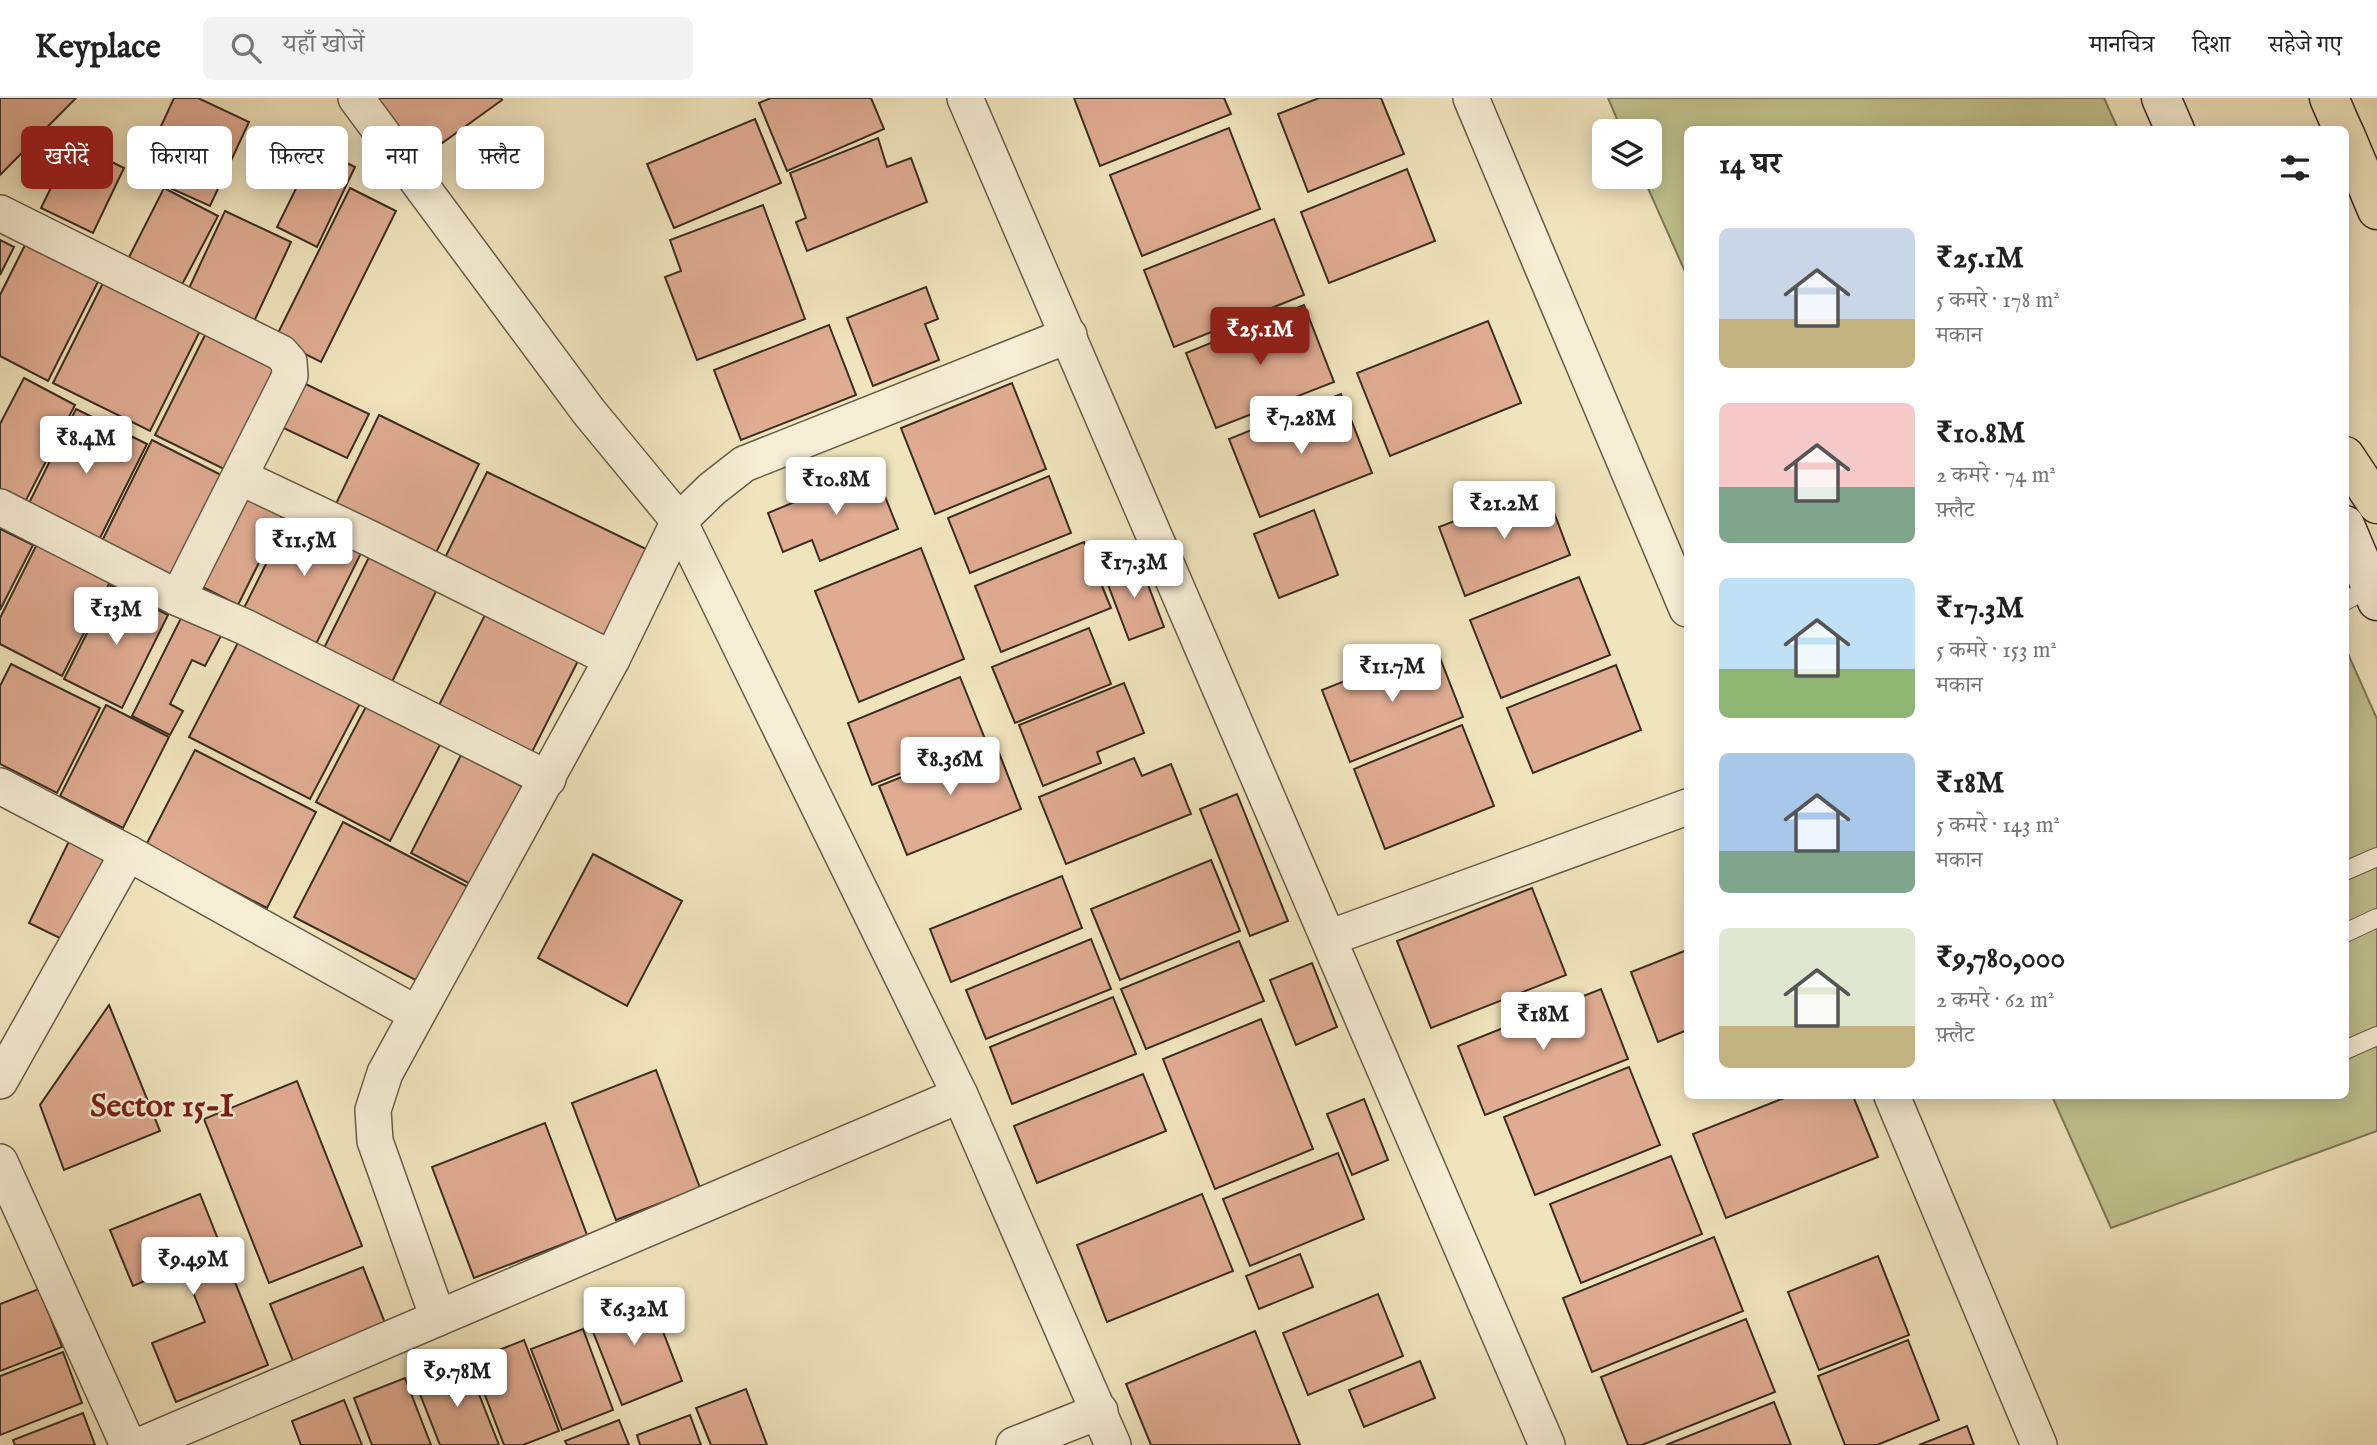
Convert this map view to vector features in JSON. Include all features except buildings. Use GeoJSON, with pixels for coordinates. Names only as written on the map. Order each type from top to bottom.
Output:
{"type":"FeatureCollection","features":[{"type":"Feature","properties":{"kind":"highway"},"geometry":{"type":"LineString","coordinates":[[2329,98],[2341,126]]}},
{"type":"Feature","properties":{"kind":"highway"},"geometry":{"type":"LineString","coordinates":[[2349,144],[2377,210]]}},
{"type":"Feature","properties":{"kind":"highway"},"geometry":{"type":"LineString","coordinates":[[2349,462],[2377,504]]}},
{"type":"Feature","properties":{"kind":"main road"},"geometry":{"type":"LineString","coordinates":[[2161,98],[2173,126]]}},
{"type":"Feature","properties":{"kind":"main road"},"geometry":{"type":"LineString","coordinates":[[2349,540],[2364,596]]}},
{"type":"Feature","properties":{"kind":"street"},"geometry":{"type":"LineString","coordinates":[[356,98],[589,412],[679,521],[960,1095],[1113,1445]]}},
{"type":"Feature","properties":{"kind":"street"},"geometry":{"type":"LineString","coordinates":[[965,98],[1547,1445]]}},
{"type":"Feature","properties":{"kind":"street"},"geometry":{"type":"LineString","coordinates":[[1471,98],[1684,603]]}},
{"type":"Feature","properties":{"kind":"street"},"geometry":{"type":"LineString","coordinates":[[0,213],[281,353],[289,362],[290,376],[178,598]]}},
{"type":"Feature","properties":{"kind":"street"},"geometry":{"type":"LineString","coordinates":[[438,1318],[375,1141],[373,1110],[384,1073],[548,779],[612,659],[679,521],[712,489],[744,464],[1069,335]]}},
{"type":"Feature","properties":{"kind":"street"},"geometry":{"type":"LineString","coordinates":[[240,477],[612,659]]}},
{"type":"Feature","properties":{"kind":"street"},"geometry":{"type":"LineString","coordinates":[[0,507],[178,598],[245,627],[548,779]]}},
{"type":"Feature","properties":{"kind":"street"},"geometry":{"type":"LineString","coordinates":[[0,786],[128,853],[417,1014]]}},
{"type":"Feature","properties":{"kind":"street"},"geometry":{"type":"LineString","coordinates":[[1329,937],[1684,808]]}},
{"type":"Feature","properties":{"kind":"street"},"geometry":{"type":"LineString","coordinates":[[0,1080],[128,853]]}},
{"type":"Feature","properties":{"kind":"street"},"geometry":{"type":"LineString","coordinates":[[141,1445],[960,1095]]}},
{"type":"Feature","properties":{"kind":"street"},"geometry":{"type":"LineString","coordinates":[[1893,1099],[2039,1445]]}},
{"type":"Feature","properties":{"kind":"street"},"geometry":{"type":"LineString","coordinates":[[0,1162],[128,1445]]}},
{"type":"Feature","properties":{"kind":"street"},"geometry":{"type":"LineString","coordinates":[[1014,1445],[1100,1411]]}},
{"type":"Feature","properties":{"kind":"lane"},"geometry":{"type":"LineString","coordinates":[[2349,869],[2377,857]]}},
{"type":"Feature","properties":{"kind":"lane"},"geometry":{"type":"LineString","coordinates":[[2349,931],[2377,918]]}},
{"type":"Feature","properties":{"kind":"lane"},"geometry":{"type":"LineString","coordinates":[[2349,1048],[2377,1036]]}},
{"type":"Feature","properties":{"kind":"green space"},"geometry":{"type":"Polygon","coordinates":[[[1608,98],[2104,98],[2117,126],[1684,126],[1684,269],[1648,189],[1662,189],[1662,119],[1617,119],[1608,98]]]}},
{"type":"Feature","properties":{"kind":"green space"},"geometry":{"type":"Polygon","coordinates":[[[2349,656],[2377,719],[2377,1131],[2111,1228],[2053,1099],[2349,1099],[2349,656]]]}},
{"type":"Feature","properties":{"kind":"district","name":"Sector 15-I"},"geometry":{"type":"Point","coordinates":[162,1107]}}]}
